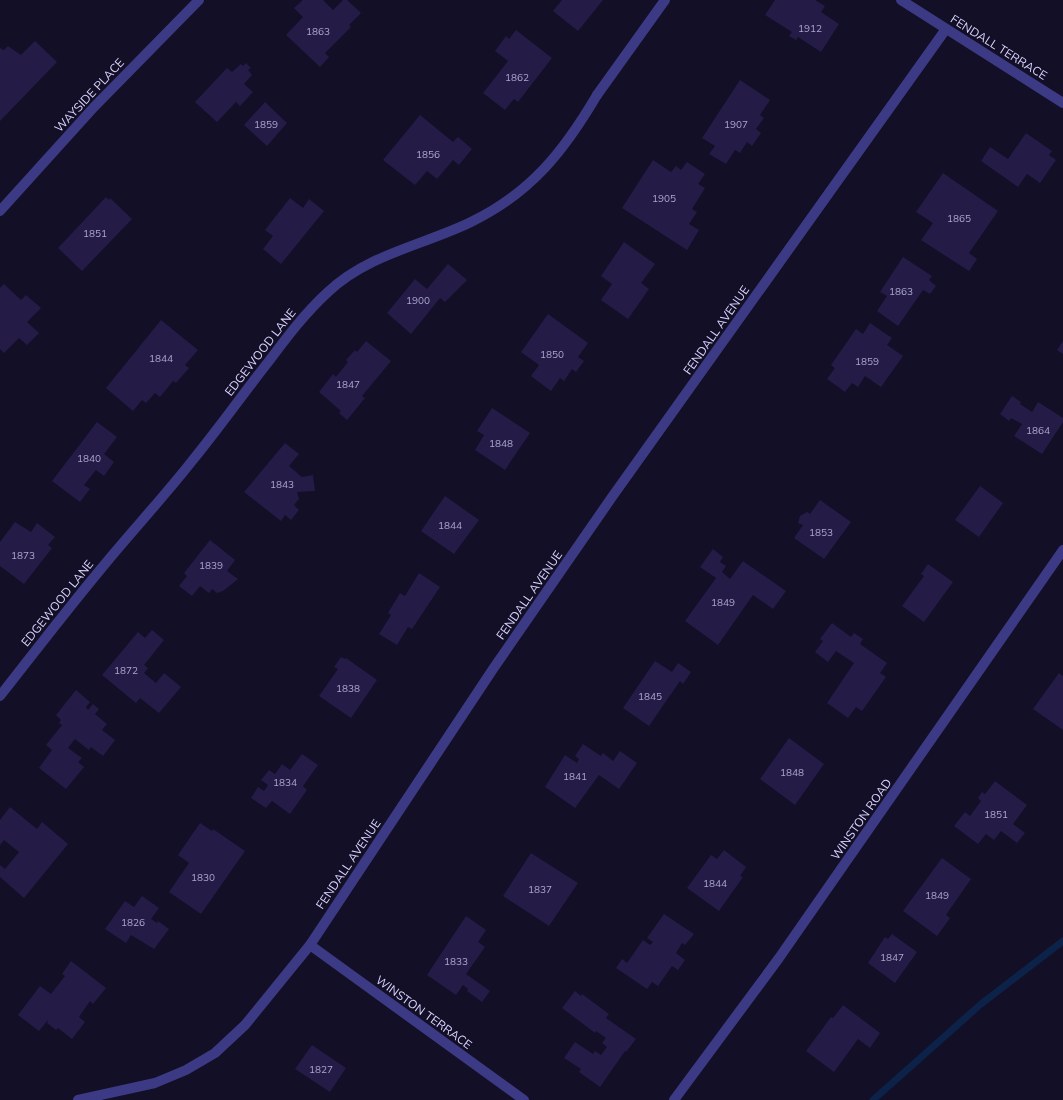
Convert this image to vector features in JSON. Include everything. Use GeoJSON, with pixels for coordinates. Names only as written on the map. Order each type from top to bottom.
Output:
{"type":"FeatureCollection","features":[{"type":"Feature","properties":{"kind":"street","name":"WAYSIDE PLACE"},"geometry":{"type":"LineString","coordinates":[[0,210],[94,107],[199,0]]}},
{"type":"Feature","properties":{"kind":"street","name":"EDGEWOOD LANE"},"geometry":{"type":"LineString","coordinates":[[0,696],[100,571],[192,462],[301,319],[329,290],[359,269],[406,247],[471,222],[506,202],[531,183],[554,160],[665,0]]}},
{"type":"Feature","properties":{"kind":"street","name":"FENDALL TERRACE"},"geometry":{"type":"LineString","coordinates":[[901,0],[1063,102]]}},
{"type":"Feature","properties":{"kind":"street","name":"FENDALL AVENUE"},"geometry":{"type":"LineString","coordinates":[[78,1100],[155,1082],[186,1070],[215,1053],[245,1025],[310,945],[493,669],[572,554],[946,29]]}},
{"type":"Feature","properties":{"kind":"street","name":"WINSTON ROAD"},"geometry":{"type":"LineString","coordinates":[[674,1100],[780,958],[1063,550]]}},
{"type":"Feature","properties":{"kind":"street","name":"WINSTON TERRACE"},"geometry":{"type":"LineString","coordinates":[[310,945],[524,1100]]}},
{"type":"Feature","properties":{"kind":"building"},"geometry":{"type":"Polygon","coordinates":[[[303,0],[323,0],[333,10],[343,0],[347,0],[361,13],[349,25],[351,27],[325,53],[329,57],[320,67],[286,35],[303,17],[294,8],[303,0]]]}},
{"type":"Feature","properties":{"kind":"building"},"geometry":{"type":"Polygon","coordinates":[[[562,0],[603,0],[578,31],[553,11],[562,0]]]}},
{"type":"Feature","properties":{"kind":"building"},"geometry":{"type":"Polygon","coordinates":[[[775,0],[815,0],[825,6],[821,12],[839,24],[821,52],[798,37],[796,40],[789,36],[792,32],[765,15],[775,0]]]}},
{"type":"Feature","properties":{"kind":"building"},"geometry":{"type":"Polygon","coordinates":[[[516,30],[552,58],[518,102],[514,99],[505,110],[483,93],[508,61],[495,51],[506,36],[509,39],[516,30]]]}},
{"type":"Feature","properties":{"kind":"building"},"geometry":{"type":"Polygon","coordinates":[[[35,41],[57,62],[0,121],[0,48],[4,50],[8,46],[21,55],[35,41]]]}},
{"type":"Feature","properties":{"kind":"building"},"geometry":{"type":"Polygon","coordinates":[[[246,63],[251,68],[248,70],[252,75],[244,84],[253,92],[240,106],[236,102],[217,122],[195,102],[227,68],[232,72],[241,64],[243,66],[246,63]]]}},
{"type":"Feature","properties":{"kind":"building"},"geometry":{"type":"Polygon","coordinates":[[[740,80],[770,100],[760,115],[764,118],[756,129],[761,133],[752,146],[747,142],[740,153],[735,150],[726,164],[709,154],[715,146],[702,138],[740,80]]]}},
{"type":"Feature","properties":{"kind":"building"},"geometry":{"type":"Polygon","coordinates":[[[265,102],[287,123],[267,146],[244,125],[265,102]]]}},
{"type":"Feature","properties":{"kind":"building"},"geometry":{"type":"Polygon","coordinates":[[[420,115],[453,142],[458,137],[472,149],[459,165],[453,160],[437,179],[427,171],[415,185],[383,160],[420,115]]]}},
{"type":"Feature","properties":{"kind":"building"},"geometry":{"type":"Polygon","coordinates":[[[1026,133],[1052,151],[1049,155],[1056,160],[1040,183],[1027,174],[1018,187],[981,161],[990,147],[1008,159],[1026,133]]]}},
{"type":"Feature","properties":{"kind":"building"},"geometry":{"type":"Polygon","coordinates":[[[653,160],[671,172],[676,166],[681,170],[687,162],[705,174],[698,184],[705,188],[692,209],[697,212],[689,224],[699,230],[687,250],[622,208],[653,160]]]}},
{"type":"Feature","properties":{"kind":"building"},"geometry":{"type":"Polygon","coordinates":[[[943,173],[998,211],[969,253],[977,259],[969,271],[921,240],[933,223],[916,212],[943,173]]]}},
{"type":"Feature","properties":{"kind":"building"},"geometry":{"type":"Polygon","coordinates":[[[106,197],[109,200],[110,198],[132,219],[82,271],[58,248],[106,197]]]}},
{"type":"Feature","properties":{"kind":"building"},"geometry":{"type":"Polygon","coordinates":[[[290,198],[303,208],[309,199],[324,211],[281,264],[263,249],[273,236],[265,230],[290,198]]]}},
{"type":"Feature","properties":{"kind":"building"},"geometry":{"type":"Polygon","coordinates":[[[624,242],[655,264],[641,283],[649,289],[628,319],[601,300],[612,284],[601,276],[624,242]]]}},
{"type":"Feature","properties":{"kind":"building"},"geometry":{"type":"Polygon","coordinates":[[[903,257],[932,276],[929,280],[936,286],[930,294],[923,290],[898,326],[877,311],[887,296],[880,292],[903,257]]]}},
{"type":"Feature","properties":{"kind":"building"},"geometry":{"type":"Polygon","coordinates":[[[448,264],[467,280],[445,302],[440,298],[411,334],[387,313],[415,279],[427,289],[448,264]]]}},
{"type":"Feature","properties":{"kind":"building"},"geometry":{"type":"Polygon","coordinates":[[[4,284],[21,300],[26,295],[41,308],[27,322],[39,333],[27,345],[19,338],[4,353],[0,349],[0,288],[4,284]]]}},
{"type":"Feature","properties":{"kind":"building"},"geometry":{"type":"Polygon","coordinates":[[[548,314],[588,343],[578,357],[584,361],[576,372],[572,369],[564,381],[560,378],[551,391],[531,376],[539,365],[521,352],[548,314]]]}},
{"type":"Feature","properties":{"kind":"building"},"geometry":{"type":"Polygon","coordinates":[[[161,320],[198,350],[185,365],[189,368],[176,383],[173,381],[160,397],[155,393],[146,403],[142,400],[133,411],[106,388],[161,320]]]}},
{"type":"Feature","properties":{"kind":"building"},"geometry":{"type":"Polygon","coordinates":[[[870,323],[892,338],[887,345],[903,356],[881,387],[865,376],[858,387],[852,383],[845,392],[827,379],[835,368],[831,365],[856,329],[863,334],[870,323]]]}},
{"type":"Feature","properties":{"kind":"building"},"geometry":{"type":"Polygon","coordinates":[[[366,341],[391,361],[362,396],[365,398],[347,420],[339,413],[341,411],[319,392],[333,374],[336,377],[348,362],[346,360],[355,350],[357,352],[366,341]]]}},
{"type":"Feature","properties":{"kind":"building"},"geometry":{"type":"Polygon","coordinates":[[[1063,341],[1063,354],[1057,350],[1063,341]]]}},
{"type":"Feature","properties":{"kind":"building"},"geometry":{"type":"Polygon","coordinates":[[[1012,396],[1021,402],[1020,404],[1032,412],[1038,402],[1063,418],[1063,422],[1042,454],[1014,436],[1022,424],[1011,418],[1009,421],[1000,414],[1012,396]]]}},
{"type":"Feature","properties":{"kind":"building"},"geometry":{"type":"Polygon","coordinates":[[[492,408],[530,433],[505,470],[475,450],[484,435],[477,431],[492,408]]]}},
{"type":"Feature","properties":{"kind":"building"},"geometry":{"type":"Polygon","coordinates":[[[97,422],[117,437],[104,454],[114,462],[104,476],[96,470],[84,485],[90,489],[80,502],[52,481],[97,422]]]}},
{"type":"Feature","properties":{"kind":"building"},"geometry":{"type":"Polygon","coordinates":[[[285,443],[299,454],[289,466],[302,477],[313,475],[315,491],[297,492],[299,499],[294,505],[299,510],[291,520],[285,515],[281,521],[244,492],[285,443]]]}},
{"type":"Feature","properties":{"kind":"building"},"geometry":{"type":"Polygon","coordinates":[[[980,486],[1003,503],[979,537],[955,520],[980,486]]]}},
{"type":"Feature","properties":{"kind":"building"},"geometry":{"type":"Polygon","coordinates":[[[445,496],[479,520],[454,554],[421,531],[445,496]]]}},
{"type":"Feature","properties":{"kind":"building"},"geometry":{"type":"Polygon","coordinates":[[[820,500],[851,522],[824,559],[794,538],[803,525],[798,523],[800,516],[807,512],[810,514],[820,500]]]}},
{"type":"Feature","properties":{"kind":"building"},"geometry":{"type":"Polygon","coordinates":[[[15,522],[31,532],[37,523],[55,537],[48,545],[52,548],[24,584],[0,566],[0,542],[15,522]]]}},
{"type":"Feature","properties":{"kind":"building"},"geometry":{"type":"Polygon","coordinates":[[[210,540],[235,560],[227,571],[238,579],[223,591],[217,593],[212,589],[209,593],[200,586],[192,596],[179,586],[187,576],[184,573],[210,540]]]}},
{"type":"Feature","properties":{"kind":"building"},"geometry":{"type":"Polygon","coordinates":[[[713,549],[723,557],[720,562],[726,566],[722,572],[730,579],[743,561],[786,591],[773,609],[753,595],[718,645],[685,621],[716,578],[700,567],[713,549]]]}},
{"type":"Feature","properties":{"kind":"building"},"geometry":{"type":"Polygon","coordinates":[[[928,564],[953,582],[924,622],[902,606],[924,576],[921,574],[928,564]]]}},
{"type":"Feature","properties":{"kind":"building"},"geometry":{"type":"Polygon","coordinates":[[[419,573],[440,587],[412,629],[408,627],[397,645],[379,634],[391,615],[388,613],[400,593],[405,596],[419,573]]]}},
{"type":"Feature","properties":{"kind":"building"},"geometry":{"type":"Polygon","coordinates":[[[832,623],[851,637],[854,633],[863,639],[860,644],[887,663],[880,673],[886,677],[862,711],[856,707],[848,718],[827,703],[854,663],[836,651],[828,662],[815,652],[823,641],[820,639],[832,623]]]}},
{"type":"Feature","properties":{"kind":"building"},"geometry":{"type":"Polygon","coordinates":[[[152,630],[164,640],[144,665],[148,668],[144,673],[156,683],[164,673],[181,687],[159,713],[140,698],[136,703],[102,675],[138,632],[145,638],[152,630]]]}},
{"type":"Feature","properties":{"kind":"building"},"geometry":{"type":"Polygon","coordinates":[[[341,657],[346,658],[377,680],[351,718],[319,696],[338,669],[334,667],[341,657]]]}},
{"type":"Feature","properties":{"kind":"building"},"geometry":{"type":"Polygon","coordinates":[[[655,661],[672,672],[678,663],[691,672],[683,684],[680,681],[649,726],[623,708],[655,661]]]}},
{"type":"Feature","properties":{"kind":"building"},"geometry":{"type":"Polygon","coordinates":[[[1059,673],[1063,676],[1063,730],[1033,709],[1059,673]]]}},
{"type":"Feature","properties":{"kind":"building"},"geometry":{"type":"Polygon","coordinates":[[[76,690],[90,702],[86,707],[88,710],[93,704],[99,709],[95,714],[107,724],[102,730],[115,740],[103,756],[91,747],[89,750],[75,739],[68,748],[82,758],[78,762],[84,767],[66,789],[39,768],[52,750],[46,745],[62,725],[59,723],[61,720],[56,715],[76,690]]]}},
{"type":"Feature","properties":{"kind":"building"},"geometry":{"type":"Polygon","coordinates":[[[789,738],[824,764],[795,805],[760,779],[789,738]]]}},
{"type":"Feature","properties":{"kind":"building"},"geometry":{"type":"Polygon","coordinates":[[[583,744],[601,756],[603,753],[613,761],[620,751],[637,763],[619,789],[599,775],[575,808],[545,787],[565,755],[577,763],[579,759],[575,756],[583,744]]]}},
{"type":"Feature","properties":{"kind":"building"},"geometry":{"type":"Polygon","coordinates":[[[302,754],[318,765],[303,786],[307,790],[290,814],[272,801],[266,808],[251,798],[258,787],[264,791],[268,785],[261,780],[269,770],[275,774],[282,764],[290,770],[302,754]]]}},
{"type":"Feature","properties":{"kind":"building"},"geometry":{"type":"Polygon","coordinates":[[[995,781],[1027,805],[1013,824],[1025,833],[1017,843],[1001,831],[994,840],[986,834],[978,844],[954,826],[965,812],[970,816],[981,801],[978,798],[982,792],[985,794],[995,781]]]}},
{"type":"Feature","properties":{"kind":"building"},"geometry":{"type":"Polygon","coordinates":[[[10,807],[37,829],[42,822],[68,844],[24,898],[0,877],[0,865],[5,869],[19,852],[4,840],[0,845],[0,820],[10,807]]]}},
{"type":"Feature","properties":{"kind":"building"},"geometry":{"type":"Polygon","coordinates":[[[200,823],[212,831],[213,829],[245,851],[201,914],[169,892],[189,863],[178,855],[200,823]]]}},
{"type":"Feature","properties":{"kind":"building"},"geometry":{"type":"Polygon","coordinates":[[[724,850],[746,867],[740,876],[743,877],[719,911],[687,888],[711,855],[717,859],[724,850]]]}},
{"type":"Feature","properties":{"kind":"building"},"geometry":{"type":"Polygon","coordinates":[[[531,853],[578,883],[549,926],[503,896],[531,853]]]}},
{"type":"Feature","properties":{"kind":"building"},"geometry":{"type":"Polygon","coordinates":[[[942,858],[971,879],[946,915],[950,918],[937,936],[903,911],[942,858]]]}},
{"type":"Feature","properties":{"kind":"building"},"geometry":{"type":"Polygon","coordinates":[[[142,896],[159,908],[151,919],[157,923],[158,921],[169,929],[154,949],[131,935],[126,943],[105,929],[125,901],[134,907],[142,896]]]}},
{"type":"Feature","properties":{"kind":"building"},"geometry":{"type":"Polygon","coordinates":[[[664,914],[694,934],[685,945],[682,943],[676,953],[685,960],[678,970],[672,966],[658,986],[652,982],[647,989],[616,968],[622,959],[627,963],[643,940],[650,945],[653,942],[647,938],[664,914]]]}},
{"type":"Feature","properties":{"kind":"building"},"geometry":{"type":"Polygon","coordinates":[[[466,916],[486,930],[478,942],[485,947],[466,974],[490,991],[482,1002],[467,991],[468,989],[463,985],[456,995],[427,975],[466,916]]]}},
{"type":"Feature","properties":{"kind":"building"},"geometry":{"type":"Polygon","coordinates":[[[892,934],[917,952],[895,983],[868,963],[885,937],[888,939],[892,934]]]}},
{"type":"Feature","properties":{"kind":"building"},"geometry":{"type":"Polygon","coordinates":[[[71,961],[106,988],[93,1004],[90,1001],[79,1017],[85,1022],[72,1039],[58,1028],[56,1030],[47,1023],[48,1020],[39,1031],[18,1015],[40,986],[51,994],[65,976],[62,974],[71,961]]]}},
{"type":"Feature","properties":{"kind":"building"},"geometry":{"type":"Polygon","coordinates":[[[575,991],[581,996],[582,994],[609,1014],[606,1018],[636,1039],[626,1052],[625,1051],[600,1087],[579,1072],[581,1069],[564,1058],[575,1042],[593,1054],[595,1051],[601,1055],[607,1047],[602,1043],[606,1038],[596,1031],[595,1033],[562,1008],[575,991]]]}},
{"type":"Feature","properties":{"kind":"building"},"geometry":{"type":"Polygon","coordinates":[[[843,1005],[880,1033],[870,1048],[858,1039],[834,1072],[806,1051],[831,1017],[833,1018],[843,1005]]]}},
{"type":"Feature","properties":{"kind":"building"},"geometry":{"type":"Polygon","coordinates":[[[312,1045],[346,1068],[330,1092],[295,1069],[312,1045]]]}},
{"type":"Feature","properties":{"kind":"waterway"},"geometry":{"type":"LineString","coordinates":[[873,1100],[981,1004],[1063,941]]}}]}
